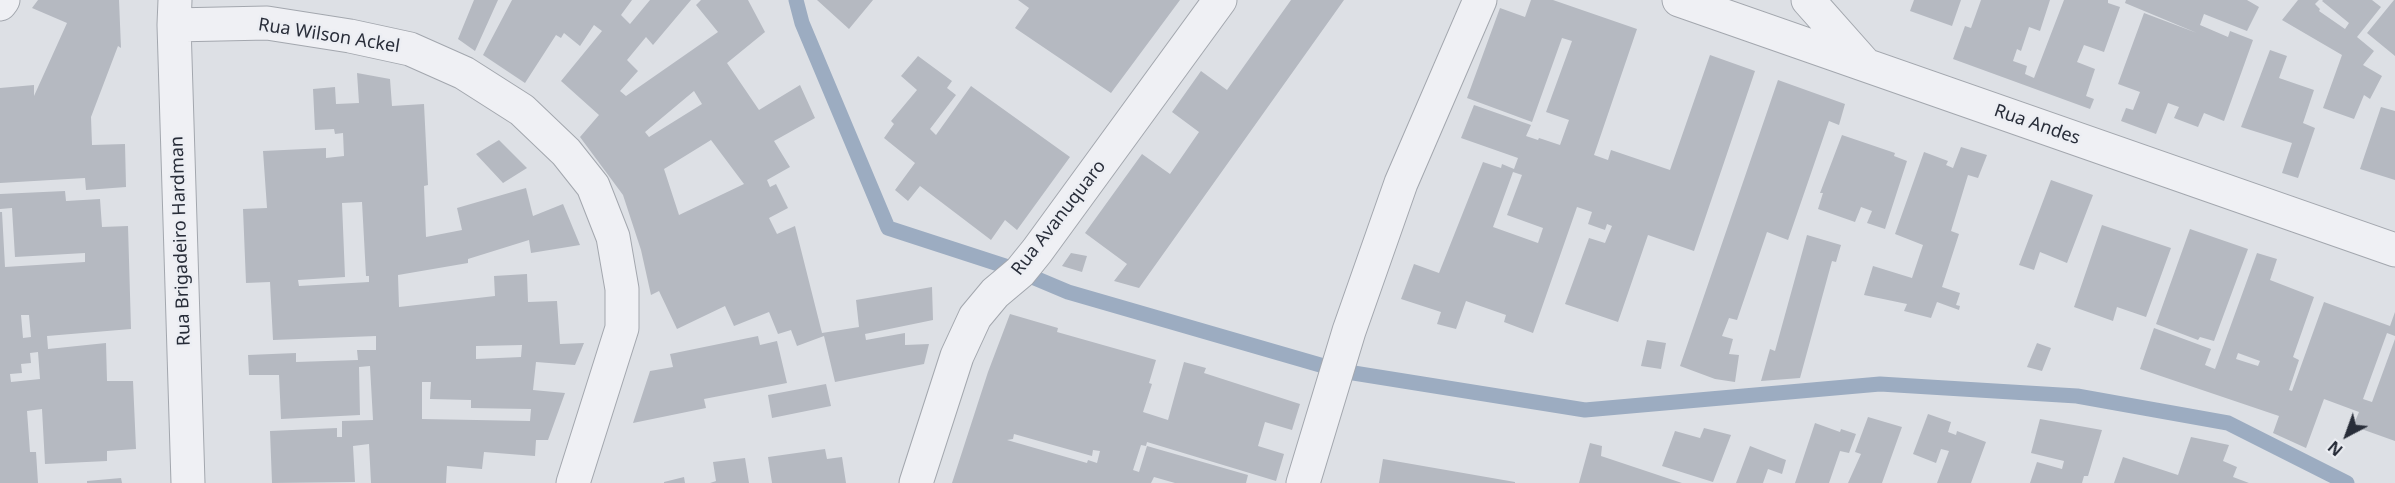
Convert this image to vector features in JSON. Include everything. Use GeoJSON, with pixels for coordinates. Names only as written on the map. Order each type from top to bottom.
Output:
{"type":"FeatureCollection","features":[{"type":"Feature","properties":{"kind":"street"},"geometry":{"type":"LineString","coordinates":[[0,4],[3,0]]}},
{"type":"Feature","properties":{"kind":"street","name":"Rua Avanuquaro"},"geometry":{"type":"LineString","coordinates":[[916,483],[957,356],[975,317],[995,293],[1020,272],[1037,251],[1220,0]]}},
{"type":"Feature","properties":{"kind":"street"},"geometry":{"type":"LineString","coordinates":[[1303,483],[1349,331],[1401,183],[1480,0]]}},
{"type":"Feature","properties":{"kind":"street","name":"Rua Andes"},"geometry":{"type":"LineString","coordinates":[[1679,0],[2395,250]]}},
{"type":"Feature","properties":{"kind":"street"},"geometry":{"type":"LineString","coordinates":[[1808,0],[1864,64]]}},
{"type":"Feature","properties":{"kind":"street","name":"Rua Brigadeiro Hardman"},"geometry":{"type":"LineString","coordinates":[[174,13],[188,483]]}},
{"type":"Feature","properties":{"kind":"street","name":"Rua Wilson Ackel"},"geometry":{"type":"LineString","coordinates":[[174,13],[267,23],[350,36],[410,49],[464,73],[522,110],[566,152],[593,186],[613,237],[622,289],[622,327],[573,483]]}},
{"type":"Feature","properties":{"kind":"building"},"geometry":{"type":"Polygon","coordinates":[[[38,0],[119,0],[121,48],[118,46],[91,117],[92,145],[125,144],[126,187],[86,190],[85,178],[0,183],[0,88],[34,85],[34,96],[67,23],[32,8],[38,0]]]}},
{"type":"Feature","properties":{"kind":"building"},"geometry":{"type":"Polygon","coordinates":[[[474,0],[498,0],[475,51],[458,39],[474,0]]]}},
{"type":"Feature","properties":{"kind":"building"},"geometry":{"type":"Polygon","coordinates":[[[512,0],[632,0],[621,15],[630,24],[650,0],[691,0],[653,45],[646,37],[627,60],[638,71],[620,91],[626,96],[718,32],[696,5],[701,0],[748,0],[765,32],[727,63],[759,110],[800,85],[815,118],[774,141],[790,167],[767,180],[770,187],[776,184],[788,208],[769,218],[777,234],[795,226],[822,333],[859,327],[856,300],[932,287],[933,320],[865,334],[866,340],[905,333],[905,345],[929,344],[924,364],[835,382],[824,336],[797,346],[791,330],[778,334],[769,312],[734,326],[725,306],[677,329],[659,291],[651,295],[641,250],[623,195],[580,137],[599,115],[561,81],[602,31],[594,25],[580,46],[564,33],[561,38],[556,35],[525,83],[483,55],[512,0]],[[694,91],[645,132],[649,137],[702,104],[694,91]],[[711,140],[664,169],[679,215],[744,184],[711,140]]]}},
{"type":"Feature","properties":{"kind":"building"},"geometry":{"type":"Polygon","coordinates":[[[817,0],[873,0],[849,29],[817,0]]]}},
{"type":"Feature","properties":{"kind":"building"},"geometry":{"type":"Polygon","coordinates":[[[1018,0],[1180,0],[1111,93],[1015,28],[1029,8],[1018,0]]]}},
{"type":"Feature","properties":{"kind":"building"},"geometry":{"type":"Polygon","coordinates":[[[1291,0],[1344,0],[1139,288],[1114,281],[1127,264],[1085,233],[1142,154],[1170,174],[1199,132],[1172,112],[1201,71],[1227,90],[1291,0]]]}},
{"type":"Feature","properties":{"kind":"building"},"geometry":{"type":"Polygon","coordinates":[[[1531,0],[1553,0],[1637,29],[1594,155],[1608,160],[1611,150],[1670,170],[1710,55],[1755,71],[1694,251],[1648,235],[1618,322],[1565,304],[1589,238],[1605,243],[1612,226],[1607,224],[1605,230],[1588,224],[1592,212],[1577,207],[1533,333],[1504,322],[1506,315],[1466,301],[1456,329],[1437,324],[1441,312],[1401,299],[1414,264],[1439,273],[1483,162],[1501,168],[1502,164],[1514,169],[1518,158],[1461,138],[1474,105],[1531,125],[1526,136],[1560,145],[1569,120],[1546,112],[1572,41],[1562,38],[1532,122],[1467,98],[1500,8],[1525,17],[1531,0]],[[1513,172],[1493,227],[1538,243],[1543,228],[1507,215],[1522,175],[1513,172]]]}},
{"type":"Feature","properties":{"kind":"building"},"geometry":{"type":"Polygon","coordinates":[[[1914,0],[1961,0],[1952,26],[1910,11],[1914,0]]]}},
{"type":"Feature","properties":{"kind":"building"},"geometry":{"type":"Polygon","coordinates":[[[1981,0],[2050,0],[2040,31],[2029,27],[2021,51],[2017,49],[2013,61],[2027,66],[2025,74],[2034,78],[2064,0],[2108,0],[2108,3],[2120,7],[2104,52],[2084,45],[2077,62],[2095,69],[2086,96],[2094,99],[2090,109],[1953,59],[1965,26],[1971,28],[1981,0]]]}},
{"type":"Feature","properties":{"kind":"building"},"geometry":{"type":"Polygon","coordinates":[[[2126,0],[2247,0],[2259,7],[2247,31],[2204,14],[2200,25],[2228,37],[2230,31],[2253,40],[2224,121],[2204,113],[2198,127],[2174,118],[2179,107],[2168,103],[2156,134],[2121,121],[2126,108],[2133,110],[2140,92],[2118,84],[2144,13],[2197,33],[2125,3],[2126,0]]]}},
{"type":"Feature","properties":{"kind":"building"},"geometry":{"type":"Polygon","coordinates":[[[2298,0],[2319,0],[2315,4],[2320,9],[2319,11],[2345,29],[2349,23],[2323,0],[2372,0],[2381,7],[2357,37],[2374,51],[2363,65],[2382,76],[2370,99],[2364,95],[2354,119],[2323,108],[2342,55],[2282,20],[2298,0]]]}},
{"type":"Feature","properties":{"kind":"building"},"geometry":{"type":"Polygon","coordinates":[[[2395,0],[2395,56],[2367,33],[2395,0]]]}},
{"type":"Feature","properties":{"kind":"building"},"geometry":{"type":"Polygon","coordinates":[[[2270,50],[2287,56],[2279,78],[2314,90],[2303,123],[2315,128],[2298,178],[2282,173],[2292,143],[2241,127],[2270,50]]]}},
{"type":"Feature","properties":{"kind":"building"},"geometry":{"type":"Polygon","coordinates":[[[918,56],[952,81],[947,88],[956,95],[930,129],[936,135],[971,86],[1070,157],[1017,230],[1005,220],[991,240],[920,186],[908,201],[895,190],[915,163],[884,138],[894,124],[891,121],[917,90],[901,76],[918,56]]]}},
{"type":"Feature","properties":{"kind":"building"},"geometry":{"type":"Polygon","coordinates":[[[357,73],[390,79],[392,106],[424,104],[428,185],[424,186],[426,237],[462,230],[457,208],[526,188],[533,216],[563,204],[580,245],[531,253],[529,240],[468,259],[468,263],[398,275],[399,307],[495,296],[494,276],[527,274],[528,302],[557,301],[560,344],[584,343],[575,365],[536,362],[533,390],[565,393],[548,440],[536,440],[535,456],[484,452],[482,469],[447,466],[446,483],[371,483],[369,444],[353,446],[355,482],[272,483],[270,431],[337,428],[337,437],[342,437],[342,421],[373,420],[370,366],[359,367],[360,415],[281,419],[279,375],[249,375],[248,355],[296,353],[296,362],[358,360],[357,350],[376,350],[376,336],[273,340],[270,282],[246,283],[243,209],[267,208],[263,151],[326,148],[326,158],[344,156],[343,133],[335,134],[334,129],[315,130],[313,89],[335,87],[336,104],[359,103],[357,73]],[[362,202],[342,203],[345,277],[298,280],[299,286],[369,282],[369,276],[366,276],[362,202]],[[522,345],[476,346],[476,359],[521,357],[522,345]],[[422,382],[422,419],[530,421],[531,409],[471,408],[471,400],[430,399],[431,382],[422,382]]]}},
{"type":"Feature","properties":{"kind":"building"},"geometry":{"type":"Polygon","coordinates":[[[1778,80],[1845,104],[1839,125],[1829,121],[1788,240],[1767,232],[1737,320],[1729,318],[1722,336],[1733,339],[1729,354],[1739,355],[1735,382],[1715,379],[1680,366],[1778,80]]]}},
{"type":"Feature","properties":{"kind":"building"},"geometry":{"type":"Polygon","coordinates":[[[2381,107],[2395,111],[2395,180],[2360,169],[2381,107]]]}},
{"type":"Feature","properties":{"kind":"building"},"geometry":{"type":"Polygon","coordinates":[[[1842,135],[1895,153],[1894,156],[1907,161],[1885,229],[1867,223],[1872,211],[1861,207],[1855,222],[1818,209],[1823,193],[1820,193],[1842,135]]]}},
{"type":"Feature","properties":{"kind":"building"},"geometry":{"type":"Polygon","coordinates":[[[499,140],[527,168],[503,183],[476,154],[499,140]]]}},
{"type":"Feature","properties":{"kind":"building"},"geometry":{"type":"Polygon","coordinates":[[[1961,147],[1987,155],[1978,178],[1968,175],[1951,231],[1959,234],[1942,287],[1960,293],[1956,305],[1960,306],[1959,310],[1937,302],[1931,318],[1904,311],[1907,304],[1864,295],[1873,266],[1912,278],[1923,245],[1895,234],[1924,152],[1948,161],[1946,165],[1953,168],[1961,147]]]}},
{"type":"Feature","properties":{"kind":"building"},"geometry":{"type":"Polygon","coordinates":[[[2051,180],[2093,195],[2067,263],[2040,252],[2034,270],[2019,265],[2051,180]]]}},
{"type":"Feature","properties":{"kind":"building"},"geometry":{"type":"Polygon","coordinates":[[[65,191],[66,201],[100,199],[102,227],[128,226],[131,329],[47,336],[48,349],[106,343],[107,381],[133,381],[136,449],[107,451],[107,461],[45,464],[42,409],[27,411],[30,452],[36,452],[38,483],[0,483],[0,212],[2,212],[5,267],[85,262],[85,253],[15,257],[12,208],[0,209],[0,194],[65,191]],[[21,315],[23,338],[31,337],[29,315],[21,315]],[[38,352],[30,353],[31,363],[21,364],[22,373],[10,374],[11,382],[40,379],[38,352]]]}},
{"type":"Feature","properties":{"kind":"building"},"geometry":{"type":"Polygon","coordinates":[[[2102,225],[2171,248],[2146,317],[2117,307],[2113,321],[2074,307],[2102,225]]]}},
{"type":"Feature","properties":{"kind":"building"},"geometry":{"type":"Polygon","coordinates":[[[2190,229],[2248,249],[2214,341],[2200,337],[2198,340],[2156,324],[2190,229]]]}},
{"type":"Feature","properties":{"kind":"building"},"geometry":{"type":"Polygon","coordinates":[[[1807,235],[1841,245],[1836,262],[1832,261],[1800,378],[1761,381],[1770,349],[1775,351],[1807,235]]]}},
{"type":"Feature","properties":{"kind":"building"},"geometry":{"type":"Polygon","coordinates":[[[1071,253],[1087,256],[1082,272],[1062,266],[1071,253]]]}},
{"type":"Feature","properties":{"kind":"building"},"geometry":{"type":"Polygon","coordinates":[[[2257,253],[2277,259],[2270,280],[2314,297],[2293,357],[2299,360],[2289,390],[2292,391],[2324,302],[2390,326],[2395,312],[2395,336],[2387,333],[2363,399],[2372,402],[2395,339],[2395,441],[2353,426],[2359,412],[2324,399],[2306,448],[2273,433],[2279,416],[2140,369],[2154,328],[2211,349],[2205,365],[2215,369],[2257,253]],[[2238,353],[2236,359],[2258,366],[2260,361],[2238,353]]]}},
{"type":"Feature","properties":{"kind":"building"},"geometry":{"type":"Polygon","coordinates":[[[1010,314],[1058,328],[1057,332],[1156,360],[1149,383],[1152,384],[1143,412],[1168,420],[1184,362],[1206,368],[1204,373],[1300,404],[1292,430],[1265,422],[1258,446],[1284,454],[1276,481],[1147,442],[1146,446],[1141,445],[1133,470],[1139,472],[1147,446],[1248,475],[1246,483],[1175,483],[1154,477],[1151,483],[952,483],[988,372],[1010,314]],[[1014,434],[1013,439],[1007,440],[1087,463],[1088,460],[1097,463],[1100,451],[1093,450],[1092,456],[1014,434]]]}},
{"type":"Feature","properties":{"kind":"building"},"geometry":{"type":"Polygon","coordinates":[[[758,336],[760,345],[777,341],[787,383],[704,399],[706,408],[633,423],[650,371],[673,367],[670,354],[758,336]]]}},
{"type":"Feature","properties":{"kind":"building"},"geometry":{"type":"Polygon","coordinates":[[[1647,340],[1666,343],[1661,369],[1641,366],[1647,340]]]}},
{"type":"Feature","properties":{"kind":"building"},"geometry":{"type":"Polygon","coordinates":[[[2037,343],[2051,348],[2042,371],[2027,367],[2037,343]]]}},
{"type":"Feature","properties":{"kind":"building"},"geometry":{"type":"Polygon","coordinates":[[[826,384],[831,406],[772,418],[768,395],[826,384]]]}},
{"type":"Feature","properties":{"kind":"building"},"geometry":{"type":"Polygon","coordinates":[[[1928,414],[1951,422],[1948,432],[1956,435],[1957,431],[1986,442],[1971,483],[1937,483],[1949,451],[1941,449],[1936,463],[1913,454],[1928,414]]]}},
{"type":"Feature","properties":{"kind":"building"},"geometry":{"type":"Polygon","coordinates":[[[1868,417],[1902,427],[1882,483],[1848,483],[1861,454],[1855,452],[1868,417]]]}},
{"type":"Feature","properties":{"kind":"building"},"geometry":{"type":"Polygon","coordinates":[[[2040,419],[2102,430],[2088,476],[2084,476],[2082,483],[2030,483],[2037,462],[2062,469],[2064,461],[2031,453],[2040,419]]]}},
{"type":"Feature","properties":{"kind":"building"},"geometry":{"type":"Polygon","coordinates":[[[1815,423],[1840,432],[1841,429],[1856,434],[1849,453],[1840,451],[1829,483],[1795,483],[1815,423]]]}},
{"type":"Feature","properties":{"kind":"building"},"geometry":{"type":"Polygon","coordinates":[[[1704,428],[1731,435],[1713,482],[1662,466],[1675,431],[1700,438],[1704,428]]]}},
{"type":"Feature","properties":{"kind":"building"},"geometry":{"type":"Polygon","coordinates":[[[2191,437],[2229,445],[2223,461],[2237,467],[2233,477],[2249,483],[2114,483],[2123,457],[2178,475],[2191,437]]]}},
{"type":"Feature","properties":{"kind":"building"},"geometry":{"type":"Polygon","coordinates":[[[1590,443],[1602,446],[1601,456],[1682,483],[1579,483],[1590,443]]]}},
{"type":"Feature","properties":{"kind":"building"},"geometry":{"type":"Polygon","coordinates":[[[1750,446],[1786,460],[1782,474],[1768,469],[1763,483],[1736,483],[1750,446]]]}},
{"type":"Feature","properties":{"kind":"building"},"geometry":{"type":"Polygon","coordinates":[[[825,449],[827,459],[842,457],[846,483],[772,483],[768,457],[825,449]]]}},
{"type":"Feature","properties":{"kind":"building"},"geometry":{"type":"Polygon","coordinates":[[[745,458],[749,483],[710,483],[716,481],[713,462],[745,458]]]}},
{"type":"Feature","properties":{"kind":"building"},"geometry":{"type":"Polygon","coordinates":[[[1383,459],[1515,482],[1515,483],[1379,483],[1383,459]]]}},
{"type":"Feature","properties":{"kind":"building"},"geometry":{"type":"Polygon","coordinates":[[[684,477],[685,483],[664,483],[664,482],[684,477]]]}},
{"type":"Feature","properties":{"kind":"building"},"geometry":{"type":"Polygon","coordinates":[[[121,478],[122,483],[87,483],[87,481],[121,478]]]}},
{"type":"Feature","properties":{"kind":"waterway"},"geometry":{"type":"LineString","coordinates":[[796,0],[802,23],[888,228],[1011,268],[1068,292],[1341,371],[1585,410],[1880,384],[2077,396],[2228,423],[2347,483]]}}]}
